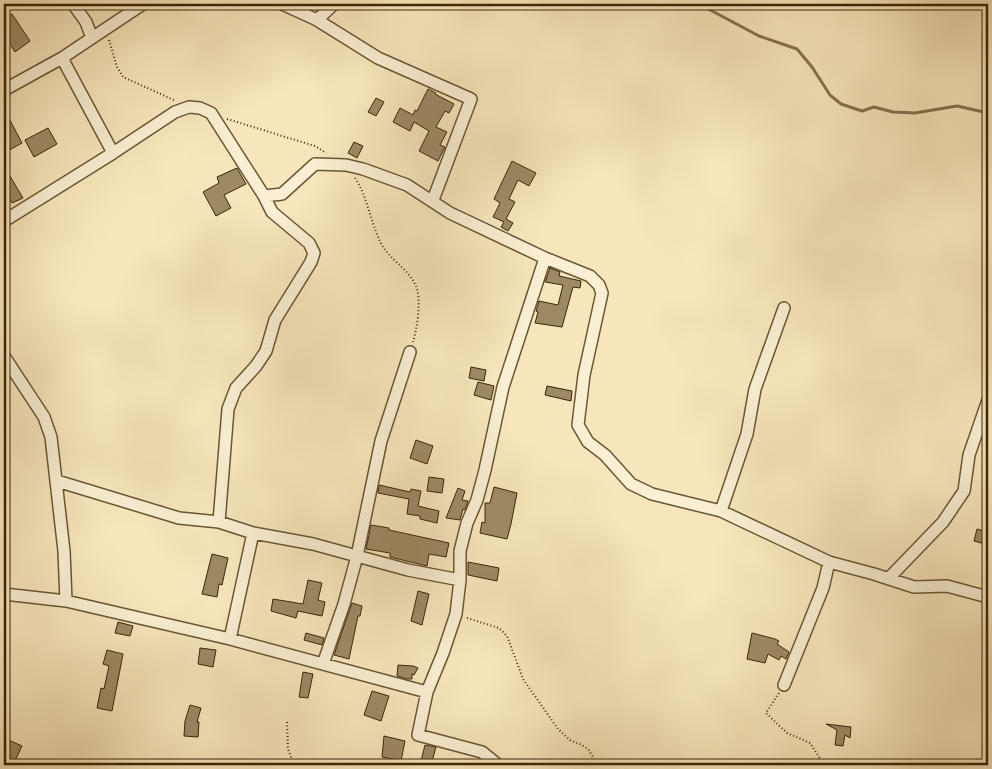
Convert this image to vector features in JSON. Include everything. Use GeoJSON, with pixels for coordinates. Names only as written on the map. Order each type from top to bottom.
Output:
{"type":"FeatureCollection","features":[{"type":"Feature","properties":{"kind":"street"},"geometry":{"type":"LineString","coordinates":[[73,4],[86,22],[92,38]]}},
{"type":"Feature","properties":{"kind":"street"},"geometry":{"type":"LineString","coordinates":[[4,90],[62,58],[143,4]]}},
{"type":"Feature","properties":{"kind":"street"},"geometry":{"type":"LineString","coordinates":[[282,4],[317,20],[378,58],[471,99],[433,200]]}},
{"type":"Feature","properties":{"kind":"street"},"geometry":{"type":"LineString","coordinates":[[317,20],[334,4]]}},
{"type":"Feature","properties":{"kind":"street"},"geometry":{"type":"LineString","coordinates":[[62,58],[113,153]]}},
{"type":"Feature","properties":{"kind":"street"},"geometry":{"type":"LineString","coordinates":[[4,221],[175,112],[189,107],[200,108],[210,114],[264,196],[272,212],[309,243],[314,253],[311,262],[275,320],[266,351],[256,366],[236,388],[228,409],[220,522]]}},
{"type":"Feature","properties":{"kind":"street"},"geometry":{"type":"LineString","coordinates":[[264,196],[282,194],[316,164],[346,165],[363,168],[406,185],[433,200],[450,213],[546,258],[590,276],[599,285],[602,293],[584,375],[578,425],[588,442],[605,455],[631,484],[652,494],[721,510],[829,562],[914,586],[947,586],[984,596],[988,599]]}},
{"type":"Feature","properties":{"kind":"street"},"geometry":{"type":"LineString","coordinates":[[498,765],[482,752],[418,735],[427,692],[444,653],[456,614],[460,580],[460,551],[467,522],[477,500],[485,470],[503,387],[546,258]]}},
{"type":"Feature","properties":{"kind":"street"},"geometry":{"type":"LineString","coordinates":[[721,510],[747,434],[755,389],[784,308]]}},
{"type":"Feature","properties":{"kind":"street"},"geometry":{"type":"LineString","coordinates":[[323,664],[344,604],[357,556],[381,441],[410,352]]}},
{"type":"Feature","properties":{"kind":"street"},"geometry":{"type":"LineString","coordinates":[[4,356],[44,417],[51,437],[64,551],[66,602]]}},
{"type":"Feature","properties":{"kind":"street"},"geometry":{"type":"LineString","coordinates":[[889,578],[943,522],[964,491],[969,455],[988,400]]}},
{"type":"Feature","properties":{"kind":"street"},"geometry":{"type":"LineString","coordinates":[[57,481],[179,518],[220,522],[253,533],[313,544],[408,570],[460,580]]}},
{"type":"Feature","properties":{"kind":"street"},"geometry":{"type":"LineString","coordinates":[[230,638],[253,533]]}},
{"type":"Feature","properties":{"kind":"street"},"geometry":{"type":"LineString","coordinates":[[784,685],[823,588],[829,562]]}},
{"type":"Feature","properties":{"kind":"street"},"geometry":{"type":"LineString","coordinates":[[4,594],[66,602],[230,638],[427,692]]}},
{"type":"Feature","properties":{"kind":"path"},"geometry":{"type":"LineString","coordinates":[[105,28],[117,66],[123,77],[189,107]]}},
{"type":"Feature","properties":{"kind":"path"},"geometry":{"type":"LineString","coordinates":[[210,114],[315,146],[328,155]]}},
{"type":"Feature","properties":{"kind":"path"},"geometry":{"type":"LineString","coordinates":[[346,165],[357,182],[375,231],[384,248],[417,287],[416,330],[410,352]]}},
{"type":"Feature","properties":{"kind":"path"},"geometry":{"type":"LineString","coordinates":[[456,614],[499,628],[507,636],[523,679],[558,729],[570,740],[588,749],[598,765]]}},
{"type":"Feature","properties":{"kind":"path"},"geometry":{"type":"LineString","coordinates":[[784,685],[766,713],[787,733],[810,743],[823,764],[820,765]]}},
{"type":"Feature","properties":{"kind":"path"},"geometry":{"type":"LineString","coordinates":[[287,722],[288,749],[294,765]]}},
{"type":"Feature","properties":{"kind":"building"},"geometry":{"type":"Polygon","coordinates":[[[12,14],[30,41],[15,52],[4,35],[4,19],[12,14]]]}},
{"type":"Feature","properties":{"kind":"building"},"geometry":{"type":"Polygon","coordinates":[[[428,89],[454,104],[449,113],[445,111],[436,127],[447,132],[440,145],[445,147],[438,161],[419,151],[429,131],[414,122],[410,131],[393,122],[400,108],[413,115],[428,89]]]}},
{"type":"Feature","properties":{"kind":"building"},"geometry":{"type":"Polygon","coordinates":[[[376,98],[384,102],[376,116],[368,112],[376,98]]]}},
{"type":"Feature","properties":{"kind":"building"},"geometry":{"type":"Polygon","coordinates":[[[4,109],[22,143],[4,153],[4,109]]]}},
{"type":"Feature","properties":{"kind":"building"},"geometry":{"type":"Polygon","coordinates":[[[48,128],[57,144],[34,157],[25,140],[48,128]]]}},
{"type":"Feature","properties":{"kind":"building"},"geometry":{"type":"Polygon","coordinates":[[[354,142],[363,146],[357,158],[348,153],[354,142]]]}},
{"type":"Feature","properties":{"kind":"building"},"geometry":{"type":"Polygon","coordinates":[[[512,161],[536,173],[529,186],[518,180],[509,199],[515,202],[506,219],[513,223],[508,231],[501,227],[504,222],[493,217],[500,203],[494,199],[512,161]]]}},
{"type":"Feature","properties":{"kind":"building"},"geometry":{"type":"Polygon","coordinates":[[[4,166],[23,198],[12,203],[4,188],[4,166]]]}},
{"type":"Feature","properties":{"kind":"building"},"geometry":{"type":"Polygon","coordinates":[[[237,168],[246,184],[224,195],[231,208],[216,216],[203,192],[219,183],[217,177],[237,168]]]}},
{"type":"Feature","properties":{"kind":"building"},"geometry":{"type":"Polygon","coordinates":[[[550,268],[560,272],[559,276],[581,281],[580,288],[573,287],[562,327],[535,323],[539,301],[558,305],[563,285],[545,282],[550,268]]]}},
{"type":"Feature","properties":{"kind":"building"},"geometry":{"type":"Polygon","coordinates":[[[471,367],[486,370],[484,381],[469,378],[471,367]]]}},
{"type":"Feature","properties":{"kind":"building"},"geometry":{"type":"Polygon","coordinates":[[[478,382],[494,386],[491,400],[474,395],[478,382]]]}},
{"type":"Feature","properties":{"kind":"building"},"geometry":{"type":"Polygon","coordinates":[[[547,386],[572,391],[571,401],[545,395],[547,386]]]}},
{"type":"Feature","properties":{"kind":"building"},"geometry":{"type":"Polygon","coordinates":[[[416,440],[433,446],[427,464],[410,458],[416,440]]]}},
{"type":"Feature","properties":{"kind":"building"},"geometry":{"type":"Polygon","coordinates":[[[429,477],[444,479],[442,493],[427,491],[429,477]]]}},
{"type":"Feature","properties":{"kind":"building"},"geometry":{"type":"Polygon","coordinates":[[[379,485],[410,492],[411,489],[421,491],[418,506],[439,511],[437,523],[420,519],[420,516],[407,514],[409,499],[378,493],[379,485]]]}},
{"type":"Feature","properties":{"kind":"building"},"geometry":{"type":"Polygon","coordinates":[[[494,487],[517,493],[507,539],[480,533],[482,522],[485,523],[485,503],[490,503],[494,487]]]}},
{"type":"Feature","properties":{"kind":"building"},"geometry":{"type":"Polygon","coordinates":[[[458,488],[465,491],[462,500],[468,501],[465,510],[463,509],[460,520],[446,518],[458,488]]]}},
{"type":"Feature","properties":{"kind":"building"},"geometry":{"type":"Polygon","coordinates":[[[371,525],[449,543],[446,557],[429,554],[427,566],[390,557],[390,553],[366,549],[371,525]]]}},
{"type":"Feature","properties":{"kind":"building"},"geometry":{"type":"Polygon","coordinates":[[[977,529],[988,532],[988,545],[974,541],[977,529]]]}},
{"type":"Feature","properties":{"kind":"building"},"geometry":{"type":"Polygon","coordinates":[[[212,554],[228,558],[222,585],[219,584],[217,597],[202,594],[212,554]]]}},
{"type":"Feature","properties":{"kind":"building"},"geometry":{"type":"Polygon","coordinates":[[[468,562],[499,568],[497,581],[468,575],[468,562]]]}},
{"type":"Feature","properties":{"kind":"building"},"geometry":{"type":"Polygon","coordinates":[[[308,580],[322,583],[318,600],[325,602],[322,616],[298,611],[296,618],[271,611],[273,599],[303,604],[308,580]]]}},
{"type":"Feature","properties":{"kind":"building"},"geometry":{"type":"Polygon","coordinates":[[[418,591],[429,594],[422,625],[411,621],[418,591]]]}},
{"type":"Feature","properties":{"kind":"building"},"geometry":{"type":"Polygon","coordinates":[[[352,603],[362,606],[360,616],[358,616],[349,659],[334,655],[352,603]]]}},
{"type":"Feature","properties":{"kind":"building"},"geometry":{"type":"Polygon","coordinates":[[[118,622],[133,626],[130,636],[115,633],[118,622]]]}},
{"type":"Feature","properties":{"kind":"building"},"geometry":{"type":"Polygon","coordinates":[[[306,633],[324,638],[322,645],[304,640],[306,633]]]}},
{"type":"Feature","properties":{"kind":"building"},"geometry":{"type":"Polygon","coordinates":[[[752,633],[779,641],[777,644],[789,652],[786,659],[781,656],[779,660],[768,654],[765,663],[747,659],[752,633]]]}},
{"type":"Feature","properties":{"kind":"building"},"geometry":{"type":"Polygon","coordinates":[[[200,648],[216,650],[213,667],[198,664],[200,648]]]}},
{"type":"Feature","properties":{"kind":"building"},"geometry":{"type":"Polygon","coordinates":[[[107,650],[123,654],[112,711],[97,708],[101,688],[104,689],[109,666],[103,664],[107,650]]]}},
{"type":"Feature","properties":{"kind":"building"},"geometry":{"type":"Polygon","coordinates":[[[398,665],[418,668],[414,675],[412,674],[412,679],[407,679],[397,676],[398,665]]]}},
{"type":"Feature","properties":{"kind":"building"},"geometry":{"type":"Polygon","coordinates":[[[303,672],[313,674],[308,698],[299,697],[303,672]]]}},
{"type":"Feature","properties":{"kind":"building"},"geometry":{"type":"Polygon","coordinates":[[[372,691],[389,696],[381,721],[364,715],[372,691]]]}},
{"type":"Feature","properties":{"kind":"building"},"geometry":{"type":"Polygon","coordinates":[[[190,705],[201,708],[197,722],[199,722],[198,737],[184,736],[185,721],[190,705]]]}},
{"type":"Feature","properties":{"kind":"building"},"geometry":{"type":"Polygon","coordinates":[[[826,724],[851,727],[850,738],[845,735],[843,746],[835,745],[837,730],[826,724]]]}},
{"type":"Feature","properties":{"kind":"building"},"geometry":{"type":"Polygon","coordinates":[[[384,736],[405,741],[401,761],[382,757],[384,736]]]}},
{"type":"Feature","properties":{"kind":"building"},"geometry":{"type":"Polygon","coordinates":[[[4,738],[22,746],[13,765],[4,765],[4,738]]]}},
{"type":"Feature","properties":{"kind":"building"},"geometry":{"type":"Polygon","coordinates":[[[425,745],[436,747],[431,765],[420,765],[425,745]]]}},
{"type":"Feature","properties":{"kind":"waterway"},"geometry":{"type":"LineString","coordinates":[[699,4],[759,36],[797,49],[812,67],[830,95],[841,104],[862,111],[874,107],[893,112],[915,113],[957,106],[988,113]]}}]}
